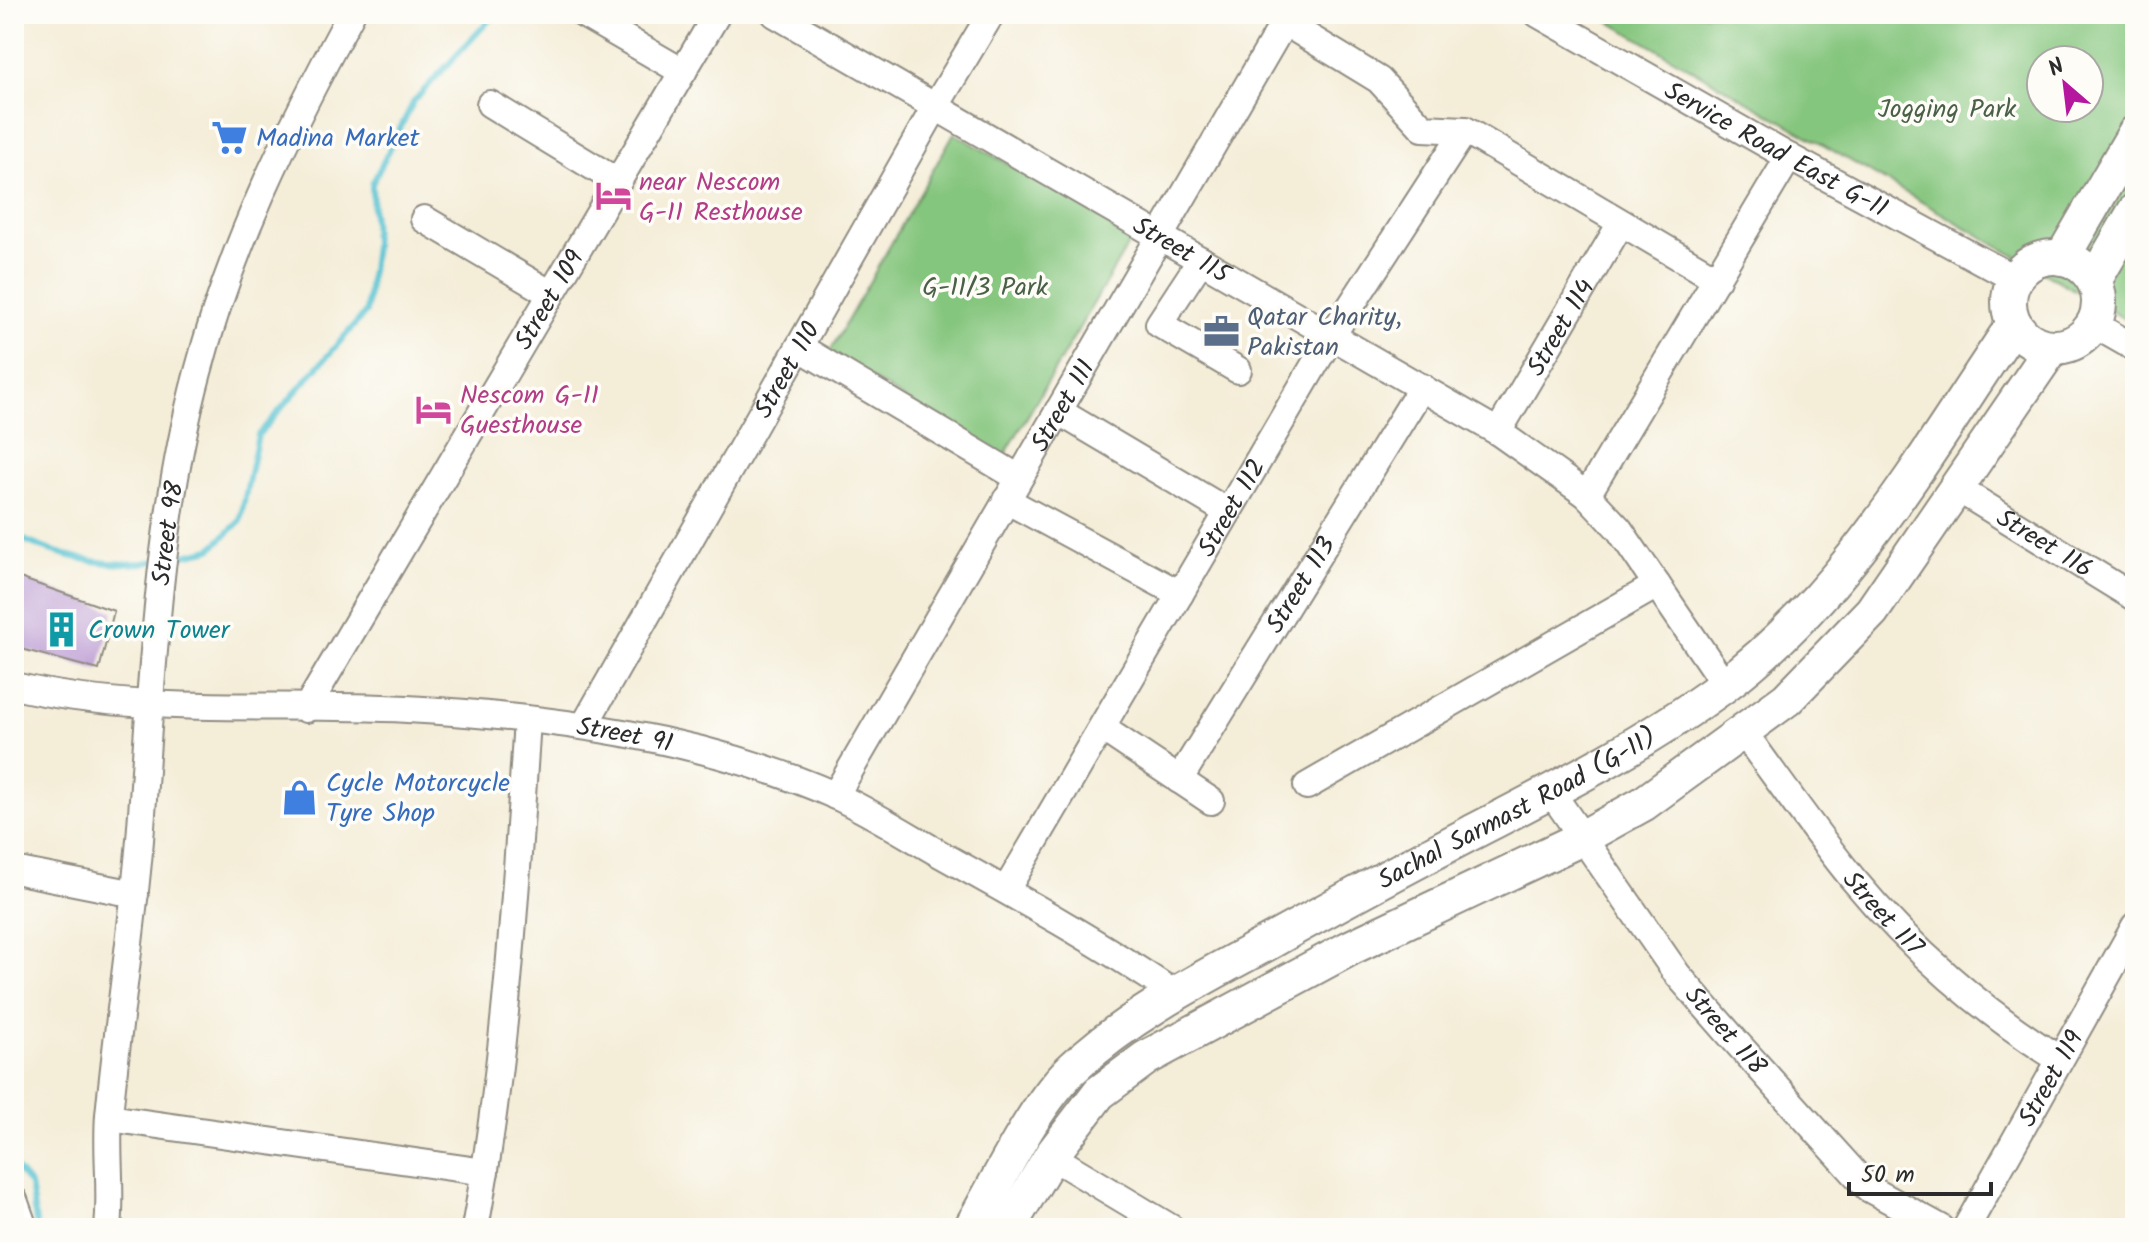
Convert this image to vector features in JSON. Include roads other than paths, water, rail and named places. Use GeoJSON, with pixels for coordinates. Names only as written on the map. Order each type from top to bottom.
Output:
{"type":"FeatureCollection","features":[{"type":"Feature","properties":{"kind":"main road"},"geometry":{"type":"LineString","coordinates":[[2062,258],[2135,133]]}},
{"type":"Feature","properties":{"kind":"main road"},"geometry":{"type":"LineString","coordinates":[[2094,281],[2135,211]]}},
{"type":"Feature","properties":{"kind":"main road"},"geometry":{"type":"LineString","coordinates":[[2062,258],[2086,271],[2094,281],[2098,296],[2093,324],[2082,337],[2068,345],[2052,348],[2036,344],[2014,324],[2009,309],[2015,279],[2035,262],[2062,258]]}},
{"type":"Feature","properties":{"kind":"main road","name":"Sachal Sarmast Road (G-11)"},"geometry":{"type":"LineString","coordinates":[[971,1228],[1034,1121],[1072,1069],[1120,1029],[1175,994],[1632,750],[1725,685],[1811,609],[1874,529],[2014,324]]}},
{"type":"Feature","properties":{"kind":"main road","name":"Sachal Sarmast Road (G-11)"},"geometry":{"type":"LineString","coordinates":[[1008,1228],[1051,1156],[1099,1093],[1146,1058],[1352,947],[1580,839],[1643,804],[1787,699],[1872,611],[2052,348]]}},
{"type":"Feature","properties":{"kind":"street","name":"Street 98"},"geometry":{"type":"LineString","coordinates":[[108,1228],[109,1118],[135,894],[164,569],[178,461],[197,372],[246,224],[296,117],[351,14]]}},
{"type":"Feature","properties":{"kind":"street"},"geometry":{"type":"LineString","coordinates":[[583,14],[683,72]]}},
{"type":"Feature","properties":{"kind":"street","name":"Street 109"},"geometry":{"type":"LineString","coordinates":[[306,709],[717,14]]}},
{"type":"Feature","properties":{"kind":"street","name":"Street 115"},"geometry":{"type":"LineString","coordinates":[[775,14],[934,109],[1159,235],[1498,432],[1587,495],[1619,529],[1725,685]]}},
{"type":"Feature","properties":{"kind":"street","name":"Street 110"},"geometry":{"type":"LineString","coordinates":[[584,726],[991,14]]}},
{"type":"Feature","properties":{"kind":"street","name":"Service Road East G-11"},"geometry":{"type":"LineString","coordinates":[[1538,14],[1789,157],[2015,279]]}},
{"type":"Feature","properties":{"kind":"street"},"geometry":{"type":"LineString","coordinates":[[1287,18],[1379,80],[1423,128],[1465,130],[1717,279]]}},
{"type":"Feature","properties":{"kind":"street","name":"Street 111"},"geometry":{"type":"LineString","coordinates":[[835,796],[1287,18]]}},
{"type":"Feature","properties":{"kind":"street"},"geometry":{"type":"LineString","coordinates":[[490,104],[618,182]]}},
{"type":"Feature","properties":{"kind":"street","name":"Street 112"},"geometry":{"type":"LineString","coordinates":[[1006,890],[1332,335],[1465,130]]}},
{"type":"Feature","properties":{"kind":"street"},"geometry":{"type":"LineString","coordinates":[[1587,495],[1789,157]]}},
{"type":"Feature","properties":{"kind":"street"},"geometry":{"type":"LineString","coordinates":[[424,219],[551,294]]}},
{"type":"Feature","properties":{"kind":"street","name":"Street 114"},"geometry":{"type":"LineString","coordinates":[[1498,432],[1621,223]]}},
{"type":"Feature","properties":{"kind":"street"},"geometry":{"type":"LineString","coordinates":[[1201,260],[1159,324],[1238,370]]}},
{"type":"Feature","properties":{"kind":"street"},"geometry":{"type":"LineString","coordinates":[[2093,324],[2135,348]]}},
{"type":"Feature","properties":{"kind":"street"},"geometry":{"type":"LineString","coordinates":[[799,347],[1012,489],[1180,594]]}},
{"type":"Feature","properties":{"kind":"street","name":"Street 113"},"geometry":{"type":"LineString","coordinates":[[1179,780],[1422,387]]}},
{"type":"Feature","properties":{"kind":"street"},"geometry":{"type":"LineString","coordinates":[[1058,411],[1228,512]]}},
{"type":"Feature","properties":{"kind":"street","name":"Street 116"},"geometry":{"type":"LineString","coordinates":[[1955,487],[2135,598]]}},
{"type":"Feature","properties":{"kind":"street"},"geometry":{"type":"LineString","coordinates":[[1307,786],[1657,585]]}},
{"type":"Feature","properties":{"kind":"street","name":"Street 91"},"geometry":{"type":"LineString","coordinates":[[14,686],[151,707],[406,709],[584,726],[769,771],[835,796],[1006,890],[1175,994]]}},
{"type":"Feature","properties":{"kind":"street"},"geometry":{"type":"LineString","coordinates":[[475,1228],[485,1172],[514,920],[527,720]]}},
{"type":"Feature","properties":{"kind":"street"},"geometry":{"type":"LineString","coordinates":[[1102,728],[1211,801]]}},
{"type":"Feature","properties":{"kind":"street","name":"Street 117"},"geometry":{"type":"LineString","coordinates":[[1744,733],[1853,879],[1896,926],[2013,1031],[2059,1059]]}},
{"type":"Feature","properties":{"kind":"street","name":"Street 118"},"geometry":{"type":"LineString","coordinates":[[1551,792],[1580,839],[1677,974],[1868,1188],[1941,1228]]}},
{"type":"Feature","properties":{"kind":"street"},"geometry":{"type":"LineString","coordinates":[[14,870],[135,894]]}},
{"type":"Feature","properties":{"kind":"street","name":"Street 119"},"geometry":{"type":"LineString","coordinates":[[1966,1228],[2135,926]]}},
{"type":"Feature","properties":{"kind":"street"},"geometry":{"type":"LineString","coordinates":[[109,1118],[485,1172]]}},
{"type":"Feature","properties":{"kind":"street"},"geometry":{"type":"LineString","coordinates":[[1051,1156],[1171,1228]]}},
{"type":"Feature","properties":{"kind":"street"},"geometry":{"type":"LineString","coordinates":[[14,1200],[24,1228]]}},
{"type":"Feature","properties":{"kind":"waterway"},"geometry":{"type":"LineString","coordinates":[[172,558],[211,549],[240,521],[258,435],[366,312],[374,246],[372,184],[414,101],[495,14]]}},
{"type":"Feature","properties":{"kind":"waterway"},"geometry":{"type":"LineString","coordinates":[[14,535],[47,549],[84,559],[121,564],[157,561]]}},
{"type":"Feature","properties":{"kind":"waterway"},"geometry":{"type":"LineString","coordinates":[[14,1166],[30,1185],[37,1228]]}},
{"type":"Feature","properties":{"kind":"place","name":"Madina Market"},"geometry":{"type":"Point","coordinates":[230,137]}},
{"type":"Feature","properties":{"kind":"place","name":"near Nescom G-11 Resthouse"},"geometry":{"type":"Point","coordinates":[613,196]}},
{"type":"Feature","properties":{"kind":"place","name":"Qatar Charity, Pakistan"},"geometry":{"type":"Point","coordinates":[1221,331]}},
{"type":"Feature","properties":{"kind":"place","name":"Nescom G-11 Guesthouse"},"geometry":{"type":"Point","coordinates":[434,409]}},
{"type":"Feature","properties":{"kind":"place","name":"Crown Tower"},"geometry":{"type":"Point","coordinates":[62,629]}},
{"type":"Feature","properties":{"kind":"place","name":"Cycle Motorcycle Tyre Shop"},"geometry":{"type":"Point","coordinates":[300,797]}},
{"type":"Feature","properties":{"kind":"park label","name":"Jogging Park"},"geometry":{"type":"Point","coordinates":[1947,108]}},
{"type":"Feature","properties":{"kind":"park label","name":"G-11/3 Park"},"geometry":{"type":"Point","coordinates":[985,286]}}]}
